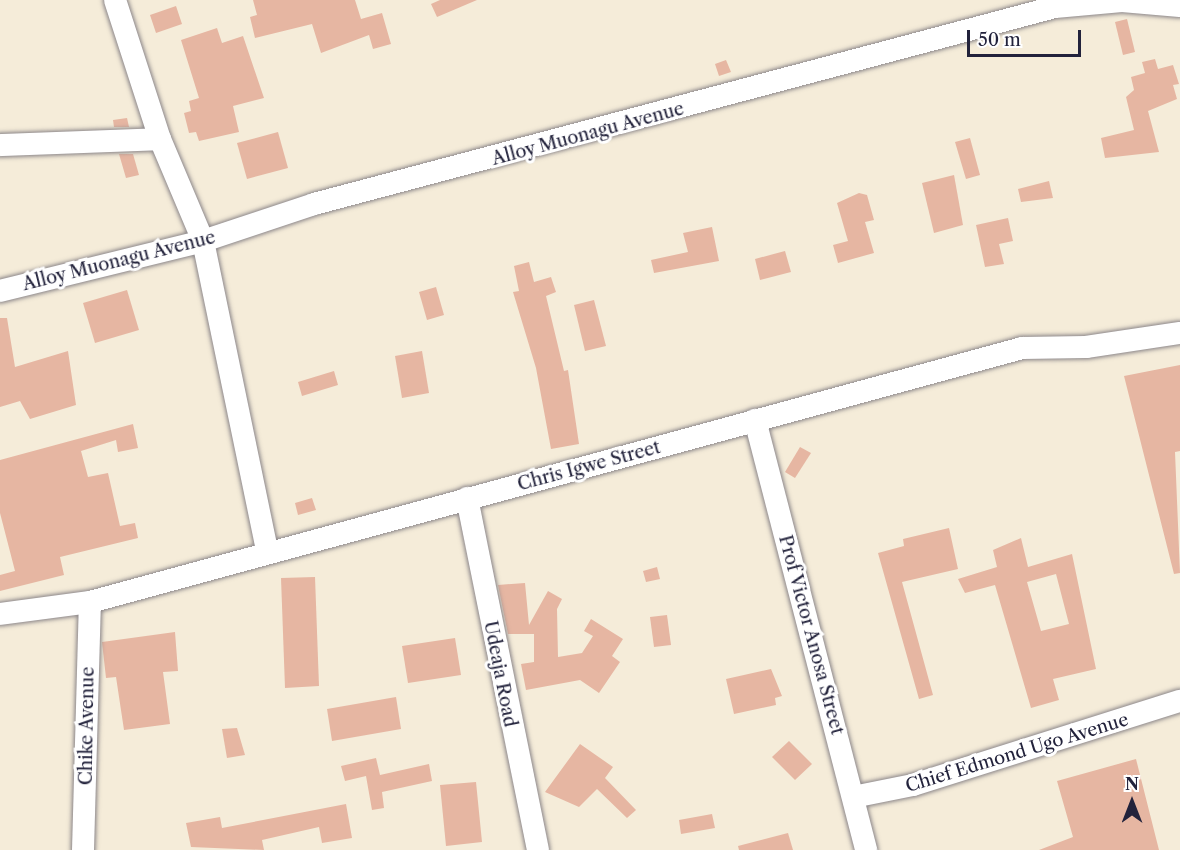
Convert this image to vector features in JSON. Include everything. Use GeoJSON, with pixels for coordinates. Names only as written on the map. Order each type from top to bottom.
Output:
{"type":"FeatureCollection","features":[{"type":"Feature","properties":{"kind":"street"},"geometry":{"type":"LineString","coordinates":[[115,0],[160,139],[203,241],[267,550]]}},
{"type":"Feature","properties":{"kind":"street","name":"Alloy Muonagu Avenue"},"geometry":{"type":"LineString","coordinates":[[0,291],[203,241],[314,204],[1055,7],[1122,1],[1180,6]]}},
{"type":"Feature","properties":{"kind":"street"},"geometry":{"type":"LineString","coordinates":[[0,145],[160,139]]}},
{"type":"Feature","properties":{"kind":"street","name":"Chris Igwe Street"},"geometry":{"type":"LineString","coordinates":[[0,614],[90,602],[267,550],[1022,348],[1086,347],[1180,333]]}},
{"type":"Feature","properties":{"kind":"street","name":"Prof Victor Anosa Street"},"geometry":{"type":"LineString","coordinates":[[755,420],[866,850]]}},
{"type":"Feature","properties":{"kind":"street","name":"Udeaja Road"},"geometry":{"type":"LineString","coordinates":[[467,498],[538,850]]}},
{"type":"Feature","properties":{"kind":"street","name":"Chike Avenue"},"geometry":{"type":"LineString","coordinates":[[83,850],[90,602]]}},
{"type":"Feature","properties":{"kind":"street","name":"Chief Edmond Ugo Avenue"},"geometry":{"type":"LineString","coordinates":[[853,797],[913,785],[1180,701]]}},
{"type":"Feature","properties":{"kind":"building"},"geometry":{"type":"Polygon","coordinates":[[[253,0],[355,0],[361,19],[382,13],[391,44],[373,49],[369,35],[321,53],[312,24],[255,38],[250,17],[257,15],[253,0]]]}},
{"type":"Feature","properties":{"kind":"building"},"geometry":{"type":"Polygon","coordinates":[[[440,0],[477,0],[437,17],[431,4],[440,0]]]}},
{"type":"Feature","properties":{"kind":"building"},"geometry":{"type":"Polygon","coordinates":[[[176,6],[182,24],[156,33],[150,15],[176,6]]]}},
{"type":"Feature","properties":{"kind":"building"},"geometry":{"type":"Polygon","coordinates":[[[1127,19],[1135,52],[1123,55],[1115,22],[1127,19]]]}},
{"type":"Feature","properties":{"kind":"building"},"geometry":{"type":"Polygon","coordinates":[[[217,28],[222,43],[243,36],[264,98],[233,106],[239,132],[199,141],[196,132],[189,133],[184,113],[191,111],[189,101],[199,98],[181,40],[217,28]]]}},
{"type":"Feature","properties":{"kind":"building"},"geometry":{"type":"Polygon","coordinates":[[[1155,59],[1158,69],[1173,65],[1179,84],[1173,85],[1177,99],[1148,111],[1159,152],[1105,158],[1101,138],[1134,130],[1126,97],[1134,90],[1131,77],[1145,73],[1142,62],[1155,59]]]}},
{"type":"Feature","properties":{"kind":"building"},"geometry":{"type":"Polygon","coordinates":[[[726,60],[731,72],[719,76],[715,64],[726,60]]]}},
{"type":"Feature","properties":{"kind":"building"},"geometry":{"type":"Polygon","coordinates":[[[127,118],[129,127],[114,127],[113,120],[127,118]]]}},
{"type":"Feature","properties":{"kind":"building"},"geometry":{"type":"Polygon","coordinates":[[[278,132],[288,168],[247,179],[237,143],[278,132]]]}},
{"type":"Feature","properties":{"kind":"building"},"geometry":{"type":"Polygon","coordinates":[[[970,138],[980,175],[966,179],[955,142],[970,138]]]}},
{"type":"Feature","properties":{"kind":"building"},"geometry":{"type":"Polygon","coordinates":[[[119,154],[133,154],[139,175],[126,178],[119,154]]]}},
{"type":"Feature","properties":{"kind":"building"},"geometry":{"type":"Polygon","coordinates":[[[954,175],[963,225],[934,233],[922,183],[954,175]]]}},
{"type":"Feature","properties":{"kind":"building"},"geometry":{"type":"Polygon","coordinates":[[[1049,181],[1053,198],[1021,202],[1018,189],[1049,181]]]}},
{"type":"Feature","properties":{"kind":"building"},"geometry":{"type":"Polygon","coordinates":[[[859,193],[867,195],[874,220],[865,222],[874,253],[838,263],[833,245],[848,241],[837,203],[859,193]]]}},
{"type":"Feature","properties":{"kind":"building"},"geometry":{"type":"Polygon","coordinates":[[[1008,218],[1013,241],[999,244],[1004,264],[985,267],[976,225],[1008,218]]]}},
{"type":"Feature","properties":{"kind":"building"},"geometry":{"type":"Polygon","coordinates":[[[712,227],[719,261],[654,273],[651,260],[688,252],[683,233],[712,227]]]}},
{"type":"Feature","properties":{"kind":"building"},"geometry":{"type":"Polygon","coordinates":[[[785,251],[791,272],[760,280],[755,259],[785,251]]]}},
{"type":"Feature","properties":{"kind":"building"},"geometry":{"type":"Polygon","coordinates":[[[529,262],[534,282],[551,277],[556,292],[546,296],[564,371],[568,370],[579,444],[551,449],[536,368],[513,292],[519,291],[514,266],[529,262]]]}},
{"type":"Feature","properties":{"kind":"building"},"geometry":{"type":"Polygon","coordinates":[[[436,287],[444,315],[427,320],[419,292],[436,287]]]}},
{"type":"Feature","properties":{"kind":"building"},"geometry":{"type":"Polygon","coordinates":[[[127,290],[139,330],[95,343],[83,303],[127,290]]]}},
{"type":"Feature","properties":{"kind":"building"},"geometry":{"type":"Polygon","coordinates":[[[594,300],[606,346],[585,351],[574,305],[594,300]]]}},
{"type":"Feature","properties":{"kind":"building"},"geometry":{"type":"Polygon","coordinates":[[[0,318],[7,318],[15,367],[68,351],[76,405],[30,419],[20,401],[0,407],[0,318]]]}},
{"type":"Feature","properties":{"kind":"building"},"geometry":{"type":"Polygon","coordinates":[[[422,351],[429,393],[402,398],[395,356],[422,351]]]}},
{"type":"Feature","properties":{"kind":"building"},"geometry":{"type":"Polygon","coordinates":[[[1180,365],[1180,451],[1175,452],[1180,573],[1174,574],[1124,376],[1180,365]]]}},
{"type":"Feature","properties":{"kind":"building"},"geometry":{"type":"Polygon","coordinates":[[[334,371],[338,385],[302,396],[298,382],[334,371]]]}},
{"type":"Feature","properties":{"kind":"building"},"geometry":{"type":"Polygon","coordinates":[[[133,424],[138,448],[118,452],[116,440],[81,451],[88,477],[108,473],[120,526],[135,523],[138,538],[60,557],[64,575],[0,591],[0,575],[15,571],[0,513],[0,460],[133,424]]]}},
{"type":"Feature","properties":{"kind":"building"},"geometry":{"type":"Polygon","coordinates":[[[800,447],[811,453],[795,478],[785,472],[800,447]]]}},
{"type":"Feature","properties":{"kind":"building"},"geometry":{"type":"Polygon","coordinates":[[[312,498],[316,510],[298,515],[295,503],[312,498]]]}},
{"type":"Feature","properties":{"kind":"building"},"geometry":{"type":"Polygon","coordinates":[[[949,528],[958,569],[902,582],[933,695],[919,699],[878,553],[904,546],[903,539],[949,528]]]}},
{"type":"Feature","properties":{"kind":"building"},"geometry":{"type":"Polygon","coordinates":[[[1021,538],[1028,567],[1072,554],[1096,669],[1053,679],[1059,700],[1031,708],[995,585],[965,593],[958,579],[997,567],[993,550],[1021,538]],[[1056,574],[1027,582],[1041,631],[1069,624],[1056,574]]]}},
{"type":"Feature","properties":{"kind":"building"},"geometry":{"type":"Polygon","coordinates":[[[657,567],[660,579],[646,582],[643,571],[657,567]]]}},
{"type":"Feature","properties":{"kind":"building"},"geometry":{"type":"Polygon","coordinates":[[[315,577],[319,686],[285,688],[281,578],[315,577]]]}},
{"type":"Feature","properties":{"kind":"building"},"geometry":{"type":"Polygon","coordinates":[[[525,583],[529,625],[548,591],[562,599],[557,609],[558,657],[582,653],[593,636],[584,631],[591,619],[623,639],[612,656],[620,662],[599,693],[580,680],[526,690],[521,664],[534,662],[534,634],[508,634],[498,585],[525,583]]]}},
{"type":"Feature","properties":{"kind":"building"},"geometry":{"type":"Polygon","coordinates":[[[667,615],[671,645],[654,647],[650,617],[667,615]]]}},
{"type":"Feature","properties":{"kind":"building"},"geometry":{"type":"Polygon","coordinates":[[[175,632],[178,671],[163,672],[170,724],[124,730],[116,677],[106,678],[102,642],[175,632]]]}},
{"type":"Feature","properties":{"kind":"building"},"geometry":{"type":"Polygon","coordinates":[[[455,638],[461,675],[408,683],[402,646],[455,638]]]}},
{"type":"Feature","properties":{"kind":"building"},"geometry":{"type":"Polygon","coordinates":[[[771,669],[782,696],[775,698],[776,705],[734,714],[726,679],[771,669]]]}},
{"type":"Feature","properties":{"kind":"building"},"geometry":{"type":"Polygon","coordinates":[[[396,697],[401,729],[332,741],[327,709],[396,697]]]}},
{"type":"Feature","properties":{"kind":"building"},"geometry":{"type":"Polygon","coordinates":[[[237,728],[245,755],[227,758],[222,729],[237,728]]]}},
{"type":"Feature","properties":{"kind":"building"},"geometry":{"type":"Polygon","coordinates":[[[789,741],[812,764],[795,780],[772,757],[789,741]]]}},
{"type":"Feature","properties":{"kind":"building"},"geometry":{"type":"Polygon","coordinates":[[[580,744],[613,767],[605,778],[636,810],[627,818],[597,789],[579,807],[545,792],[580,744]]]}},
{"type":"Feature","properties":{"kind":"building"},"geometry":{"type":"Polygon","coordinates":[[[376,758],[380,775],[429,764],[432,781],[382,792],[384,808],[372,810],[366,776],[345,781],[341,766],[376,758]]]}},
{"type":"Feature","properties":{"kind":"building"},"geometry":{"type":"Polygon","coordinates":[[[1136,759],[1159,850],[1039,850],[1073,837],[1057,781],[1136,759]]]}},
{"type":"Feature","properties":{"kind":"building"},"geometry":{"type":"Polygon","coordinates":[[[476,782],[482,842],[446,846],[440,785],[476,782]]]}},
{"type":"Feature","properties":{"kind":"building"},"geometry":{"type":"Polygon","coordinates":[[[346,804],[352,838],[322,843],[319,827],[262,840],[264,850],[191,847],[186,823],[220,817],[222,828],[346,804]]]}},
{"type":"Feature","properties":{"kind":"building"},"geometry":{"type":"Polygon","coordinates":[[[712,814],[715,828],[681,834],[679,820],[712,814]]]}},
{"type":"Feature","properties":{"kind":"building"},"geometry":{"type":"Polygon","coordinates":[[[788,833],[793,850],[739,850],[738,846],[788,833]]]}}]}
